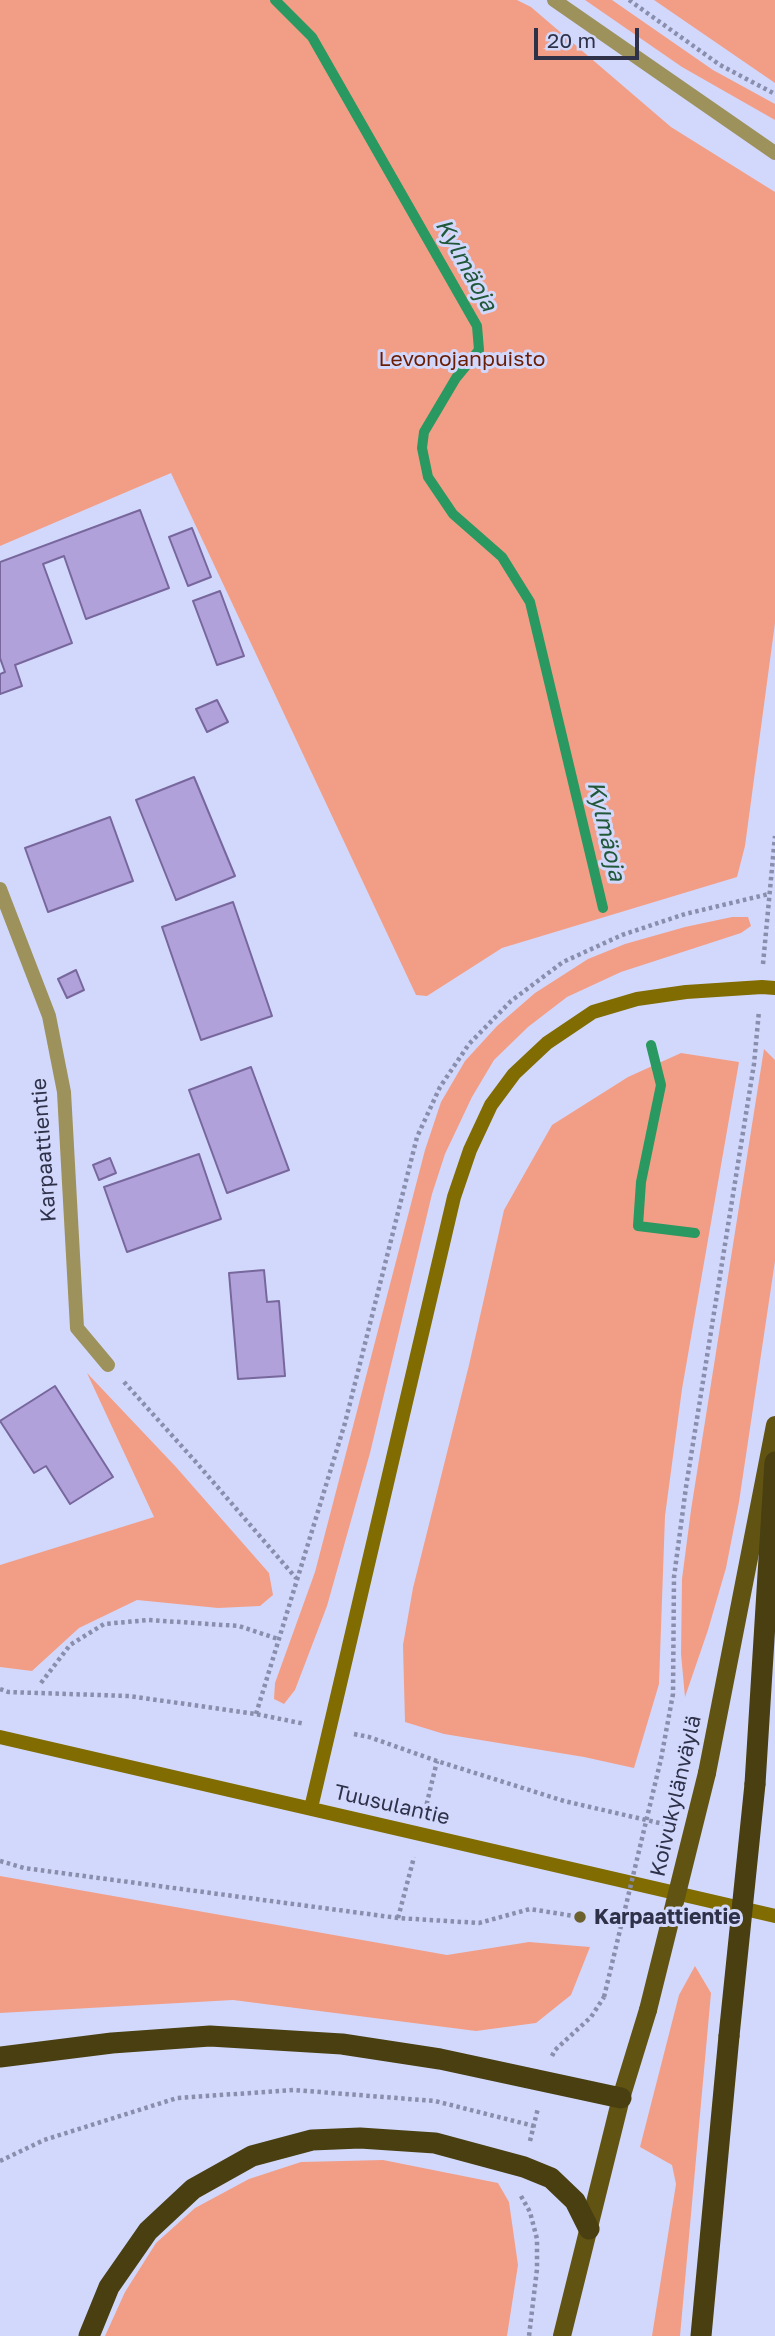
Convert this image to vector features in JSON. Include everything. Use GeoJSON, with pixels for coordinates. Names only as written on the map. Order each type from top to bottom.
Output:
{"type":"FeatureCollection","features":[{"type":"Feature","properties":{"kind":"highway"},"geometry":{"type":"LineString","coordinates":[[701,2336],[755,1784],[775,1462]]}},
{"type":"Feature","properties":{"kind":"highway"},"geometry":{"type":"LineString","coordinates":[[0,2057],[112,2043],[210,2036],[342,2044],[440,2059],[621,2098]]}},
{"type":"Feature","properties":{"kind":"highway"},"geometry":{"type":"LineString","coordinates":[[89,2336],[109,2287],[140,2242],[148,2231],[193,2189],[252,2156],[312,2140],[360,2138],[435,2143],[524,2167],[551,2178],[575,2201],[589,2229]]}},
{"type":"Feature","properties":{"kind":"main road"},"geometry":{"type":"LineString","coordinates":[[311,1808],[454,1197],[470,1150],[491,1105],[514,1074],[547,1043],[593,1012],[637,999],[686,992],[768,988]]}},
{"type":"Feature","properties":{"kind":"main road","name":"Koivukylänväylä"},"geometry":{"type":"LineString","coordinates":[[562,2336],[621,2098],[648,2010],[707,1773],[775,1425]]}},
{"type":"Feature","properties":{"kind":"main road","name":"Tuusulantie"},"geometry":{"type":"LineString","coordinates":[[0,1737],[775,1916]]}},
{"type":"Feature","properties":{"kind":"street"},"geometry":{"type":"LineString","coordinates":[[554,0],[775,153]]}},
{"type":"Feature","properties":{"kind":"street","name":"Karpaattientie"},"geometry":{"type":"LineString","coordinates":[[0,889],[49,1016],[64,1092],[77,1328],[108,1365]]}},
{"type":"Feature","properties":{"kind":"path"},"geometry":{"type":"LineString","coordinates":[[629,0],[720,65],[775,94]]}},
{"type":"Feature","properties":{"kind":"path"},"geometry":{"type":"LineString","coordinates":[[604,1997],[661,1759],[673,1694],[674,1577],[684,1500],[768,988],[775,836]]}},
{"type":"Feature","properties":{"kind":"path"},"geometry":{"type":"LineString","coordinates":[[108,1365],[296,1579]]}},
{"type":"Feature","properties":{"kind":"path"},"geometry":{"type":"LineString","coordinates":[[41,1683],[70,1645],[104,1624],[149,1620],[239,1626],[278,1639]]}},
{"type":"Feature","properties":{"kind":"path"},"geometry":{"type":"LineString","coordinates":[[0,1689],[8,1692],[129,1696],[256,1714],[369,1737],[564,1801],[669,1825]]}},
{"type":"Feature","properties":{"kind":"path"},"geometry":{"type":"LineString","coordinates":[[0,1861],[24,1868],[398,1918],[479,1923],[530,1909],[580,1917]]}},
{"type":"Feature","properties":{"kind":"path"},"geometry":{"type":"LineString","coordinates":[[0,2161],[44,2140],[177,2098],[294,2090],[435,2101],[534,2126]]}},
{"type":"Feature","properties":{"kind":"green space","name":"Levonojanpuisto"},"geometry":{"type":"Polygon","coordinates":[[[0,0],[517,0],[531,7],[671,127],[775,192],[775,623],[745,846],[737,877],[502,948],[427,996],[416,995],[171,473],[0,546],[0,0]]]}},
{"type":"Feature","properties":{"kind":"green space"},"geometry":{"type":"Polygon","coordinates":[[[585,0],[612,0],[713,70],[775,104],[775,120],[682,67],[585,0]]]}},
{"type":"Feature","properties":{"kind":"green space"},"geometry":{"type":"Polygon","coordinates":[[[654,0],[775,0],[775,83],[654,0]]]}},
{"type":"Feature","properties":{"kind":"green space"},"geometry":{"type":"Polygon","coordinates":[[[732,917],[748,917],[751,926],[741,933],[621,972],[567,997],[528,1027],[494,1060],[472,1097],[445,1154],[432,1194],[370,1453],[327,1606],[295,1690],[284,1704],[274,1699],[275,1683],[315,1572],[425,1150],[441,1102],[465,1061],[497,1026],[535,993],[588,959],[625,944],[732,917]]]}},
{"type":"Feature","properties":{"kind":"green space"},"geometry":{"type":"Polygon","coordinates":[[[764,1049],[775,1060],[775,1261],[739,1502],[726,1568],[685,1697],[681,1654],[682,1579],[764,1049]]]}},
{"type":"Feature","properties":{"kind":"green space"},"geometry":{"type":"Polygon","coordinates":[[[681,1053],[739,1062],[682,1389],[665,1516],[659,1684],[634,1768],[444,1734],[405,1722],[403,1645],[413,1588],[469,1365],[504,1210],[552,1125],[628,1077],[681,1053]]]}},
{"type":"Feature","properties":{"kind":"green space"},"geometry":{"type":"Polygon","coordinates":[[[87,1373],[176,1467],[269,1573],[273,1595],[260,1606],[218,1608],[137,1600],[79,1628],[32,1671],[0,1667],[0,1565],[154,1517],[87,1373]]]}},
{"type":"Feature","properties":{"kind":"green space"},"geometry":{"type":"Polygon","coordinates":[[[0,1876],[447,1955],[529,1942],[590,1947],[571,1995],[536,2023],[476,2031],[233,2000],[0,2013],[0,1876]]]}},
{"type":"Feature","properties":{"kind":"green space"},"geometry":{"type":"Polygon","coordinates":[[[695,1966],[711,1993],[680,2336],[652,2336],[676,2184],[672,2165],[640,2147],[679,1995],[695,1966]]]}},
{"type":"Feature","properties":{"kind":"green space"},"geometry":{"type":"Polygon","coordinates":[[[383,2160],[498,2183],[509,2202],[518,2265],[507,2336],[105,2336],[125,2292],[156,2243],[195,2208],[249,2179],[301,2162],[383,2160]]]}},
{"type":"Feature","properties":{"kind":"building"},"geometry":{"type":"Polygon","coordinates":[[[140,510],[169,588],[86,619],[64,556],[43,564],[72,643],[15,665],[22,686],[0,694],[0,674],[5,672],[0,658],[0,562],[140,510]]]}},
{"type":"Feature","properties":{"kind":"building"},"geometry":{"type":"Polygon","coordinates":[[[192,528],[211,577],[188,586],[169,537],[192,528]]]}},
{"type":"Feature","properties":{"kind":"building"},"geometry":{"type":"Polygon","coordinates":[[[220,591],[244,656],[217,665],[193,601],[220,591]]]}},
{"type":"Feature","properties":{"kind":"building"},"geometry":{"type":"Polygon","coordinates":[[[217,700],[228,722],[207,732],[196,709],[217,700]]]}},
{"type":"Feature","properties":{"kind":"building"},"geometry":{"type":"Polygon","coordinates":[[[194,777],[235,876],[176,900],[136,800],[194,777]]]}},
{"type":"Feature","properties":{"kind":"building"},"geometry":{"type":"Polygon","coordinates":[[[110,817],[133,881],[48,912],[25,848],[110,817]]]}},
{"type":"Feature","properties":{"kind":"building"},"geometry":{"type":"Polygon","coordinates":[[[233,902],[272,1016],[201,1040],[162,927],[233,902]]]}},
{"type":"Feature","properties":{"kind":"building"},"geometry":{"type":"Polygon","coordinates":[[[76,970],[84,990],[67,998],[58,979],[76,970]]]}},
{"type":"Feature","properties":{"kind":"building"},"geometry":{"type":"Polygon","coordinates":[[[251,1067],[289,1170],[227,1193],[189,1090],[251,1067]]]}},
{"type":"Feature","properties":{"kind":"building"},"geometry":{"type":"Polygon","coordinates":[[[199,1154],[221,1219],[127,1252],[104,1187],[199,1154]]]}},
{"type":"Feature","properties":{"kind":"building"},"geometry":{"type":"Polygon","coordinates":[[[110,1158],[116,1173],[99,1180],[93,1165],[110,1158]]]}},
{"type":"Feature","properties":{"kind":"building"},"geometry":{"type":"Polygon","coordinates":[[[264,1270],[267,1302],[279,1301],[285,1376],[238,1379],[229,1273],[264,1270]]]}},
{"type":"Feature","properties":{"kind":"building"},"geometry":{"type":"Polygon","coordinates":[[[55,1386],[113,1477],[70,1504],[46,1466],[34,1473],[0,1421],[55,1386]]]}},
{"type":"Feature","properties":{"kind":"waterway","name":"Kylmäoja"},"geometry":{"type":"LineString","coordinates":[[275,0],[312,37],[477,326],[479,350],[456,378],[424,432],[422,448],[428,477],[453,514],[502,557],[530,602],[603,908]]}},
{"type":"Feature","properties":{"kind":"waterway","name":"Kylmäoja"},"geometry":{"type":"LineString","coordinates":[[651,1045],[661,1085],[641,1182],[638,1226],[695,1233]]}},
{"type":"Feature","properties":{"kind":"place","name":"Karpaattientie"},"geometry":{"type":"Point","coordinates":[580,1917]}}]}
